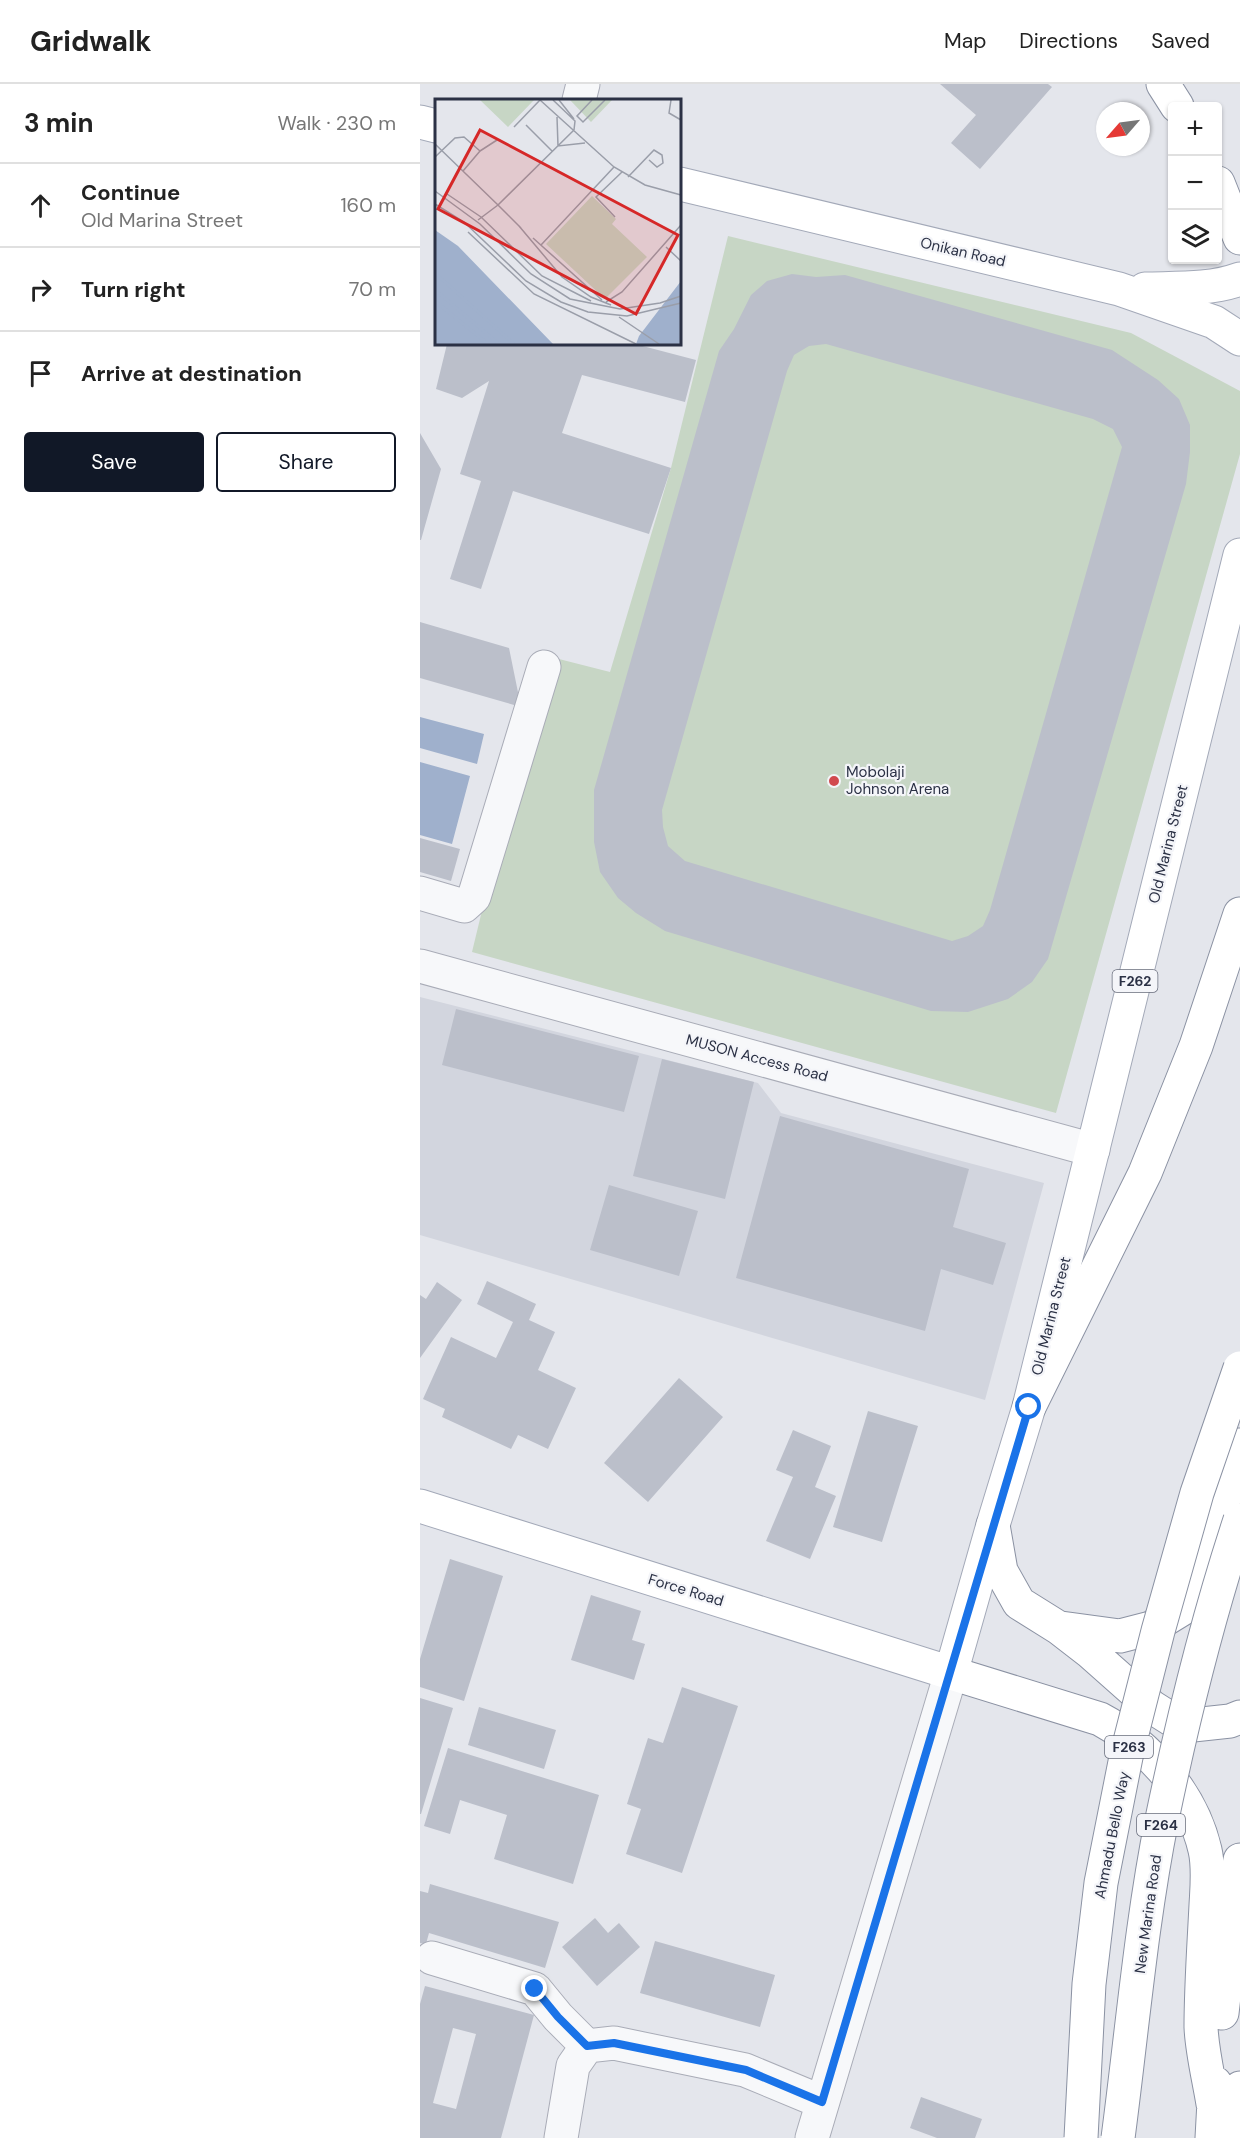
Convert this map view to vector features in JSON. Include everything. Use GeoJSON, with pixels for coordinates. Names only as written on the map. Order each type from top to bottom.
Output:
{"type":"FeatureCollection","features":[{"type":"Feature","properties":{"kind":"main road"},"geometry":{"type":"LineString","coordinates":[[1163,84],[1174,102]]}},
{"type":"Feature","properties":{"kind":"main road"},"geometry":{"type":"LineString","coordinates":[[420,122],[435,126]]}},
{"type":"Feature","properties":{"kind":"main road"},"geometry":{"type":"LineString","coordinates":[[1222,175],[1240,202]]}},
{"type":"Feature","properties":{"kind":"main road","name":"Onikan Road"},"geometry":{"type":"LineString","coordinates":[[681,184],[1119,289],[1214,322],[1240,339]]}},
{"type":"Feature","properties":{"kind":"main road"},"geometry":{"type":"LineString","coordinates":[[1222,193],[1240,238]]}},
{"type":"Feature","properties":{"kind":"main road"},"geometry":{"type":"LineString","coordinates":[[1119,289],[1198,288],[1229,284],[1240,279]]}},
{"type":"Feature","properties":{"kind":"main road","name":"Old Marina Street"},"geometry":{"type":"LineString","coordinates":[[951,1673],[1029,1407],[1240,555]]}},
{"type":"Feature","properties":{"kind":"main road"},"geometry":{"type":"LineString","coordinates":[[1029,1407],[1145,1173],[1196,1046],[1240,914]]}},
{"type":"Feature","properties":{"kind":"main road","name":"Ahmadu Bello Way"},"geometry":{"type":"LineString","coordinates":[[1081,2138],[1090,1972],[1101,1883],[1126,1757],[1158,1631],[1197,1493],[1240,1368]]}},
{"type":"Feature","properties":{"kind":"main road"},"geometry":{"type":"LineString","coordinates":[[1059,1628],[1120,1636],[1151,1628],[1182,1609],[1200,1583],[1240,1445]]}},
{"type":"Feature","properties":{"kind":"main road","name":"Force Road"},"geometry":{"type":"LineString","coordinates":[[420,1506],[1100,1719],[1119,1729],[1138,1744],[1175,1784],[1197,1826],[1206,1851],[1207,1884],[1201,2030],[1226,2096]]}},
{"type":"Feature","properties":{"kind":"main road","name":"New Marina Road"},"geometry":{"type":"LineString","coordinates":[[1118,2138],[1146,1919],[1162,1820],[1198,1670],[1240,1520]]}},
{"type":"Feature","properties":{"kind":"main road"},"geometry":{"type":"LineString","coordinates":[[993,1525],[1001,1571],[1019,1603],[1059,1628],[1090,1652],[1152,1707],[1171,1719],[1193,1725],[1230,1721],[1240,1717]]}},
{"type":"Feature","properties":{"kind":"main road"},"geometry":{"type":"LineString","coordinates":[[1228,2138],[1226,2096],[1240,1860]]}},
{"type":"Feature","properties":{"kind":"main road"},"geometry":{"type":"LineString","coordinates":[[1212,2138],[1226,2096]]}},
{"type":"Feature","properties":{"kind":"lane"},"geometry":{"type":"LineString","coordinates":[[579,99],[583,84]]}},
{"type":"Feature","properties":{"kind":"lane"},"geometry":{"type":"LineString","coordinates":[[420,893],[464,906],[474,897],[544,667]]}},
{"type":"Feature","properties":{"kind":"lane","name":"MUSON Access Road"},"geometry":{"type":"LineString","coordinates":[[420,966],[1093,1150]]}},
{"type":"Feature","properties":{"kind":"lane","name":"Old Marina Street"},"geometry":{"type":"LineString","coordinates":[[812,2138],[951,1673]]}},
{"type":"Feature","properties":{"kind":"lane"},"geometry":{"type":"LineString","coordinates":[[432,1958],[535,1989],[558,2017],[587,2046]]}},
{"type":"Feature","properties":{"kind":"lane"},"geometry":{"type":"LineString","coordinates":[[561,2138],[573,2066],[587,2046],[614,2043],[746,2070],[822,2102]]}},
{"type":"Feature","properties":{"kind":"shaded area"},"geometry":{"type":"Polygon","coordinates":[[[420,997],[758,1083],[781,1113],[1044,1183],[985,1400],[420,1235],[420,997]]]}},
{"type":"Feature","properties":{"kind":"green space","name":"Mobolaji Johnson Arena"},"geometry":{"type":"Polygon","coordinates":[[[728,236],[1131,333],[1240,391],[1240,454],[1056,1113],[472,952],[487,890],[555,658],[610,672],[671,468],[728,236]]]}},
{"type":"Feature","properties":{"kind":"water"},"geometry":{"type":"Polygon","coordinates":[[[420,717],[484,734],[477,764],[420,748],[420,717]]]}},
{"type":"Feature","properties":{"kind":"water"},"geometry":{"type":"Polygon","coordinates":[[[420,762],[470,776],[452,844],[420,835],[420,762]]]}},
{"type":"Feature","properties":{"kind":"building"},"geometry":{"type":"Polygon","coordinates":[[[940,84],[1048,84],[1052,87],[980,169],[951,143],[976,115],[940,84]]]}},
{"type":"Feature","properties":{"kind":"building"},"geometry":{"type":"Polygon","coordinates":[[[792,274],[816,277],[845,275],[1112,350],[1158,380],[1179,399],[1190,425],[1190,452],[1186,484],[1048,959],[1032,982],[1008,999],[968,1012],[931,1011],[665,931],[636,913],[618,898],[600,872],[594,842],[594,790],[719,351],[734,329],[751,295],[767,281],[792,274]],[[826,344],[809,346],[794,355],[787,371],[662,810],[663,827],[668,846],[685,861],[952,941],[968,936],[983,926],[990,910],[1122,447],[1113,429],[1093,419],[826,344]]]}},
{"type":"Feature","properties":{"kind":"building"},"geometry":{"type":"Polygon","coordinates":[[[447,345],[639,345],[696,360],[685,402],[582,375],[562,433],[671,468],[649,534],[513,491],[481,589],[450,579],[481,481],[460,474],[489,381],[462,398],[436,389],[447,345]]]}},
{"type":"Feature","properties":{"kind":"building"},"geometry":{"type":"Polygon","coordinates":[[[420,433],[441,469],[421,540],[420,540],[420,433]]]}},
{"type":"Feature","properties":{"kind":"building"},"geometry":{"type":"Polygon","coordinates":[[[420,622],[509,648],[521,707],[420,678],[420,622]]]}},
{"type":"Feature","properties":{"kind":"building"},"geometry":{"type":"Polygon","coordinates":[[[420,838],[460,849],[451,881],[420,872],[420,838]]]}},
{"type":"Feature","properties":{"kind":"building"},"geometry":{"type":"Polygon","coordinates":[[[456,1009],[639,1056],[624,1112],[442,1065],[456,1009]]]}},
{"type":"Feature","properties":{"kind":"building"},"geometry":{"type":"Polygon","coordinates":[[[662,1059],[754,1082],[725,1199],[633,1176],[662,1059]]]}},
{"type":"Feature","properties":{"kind":"building"},"geometry":{"type":"Polygon","coordinates":[[[780,1116],[969,1169],[953,1227],[1006,1243],[993,1285],[941,1269],[925,1331],[736,1278],[780,1116]]]}},
{"type":"Feature","properties":{"kind":"building"},"geometry":{"type":"Polygon","coordinates":[[[609,1185],[698,1211],[679,1276],[590,1250],[609,1185]]]}},
{"type":"Feature","properties":{"kind":"building"},"geometry":{"type":"Polygon","coordinates":[[[487,1281],[536,1304],[529,1320],[555,1332],[538,1370],[576,1388],[548,1449],[518,1435],[511,1449],[442,1417],[445,1409],[423,1399],[451,1337],[496,1358],[513,1322],[477,1304],[487,1281]]]}},
{"type":"Feature","properties":{"kind":"building"},"geometry":{"type":"Polygon","coordinates":[[[437,1282],[462,1300],[420,1358],[420,1295],[426,1299],[437,1282]]]}},
{"type":"Feature","properties":{"kind":"building"},"geometry":{"type":"Polygon","coordinates":[[[679,1378],[723,1417],[648,1502],[604,1463],[679,1378]]]}},
{"type":"Feature","properties":{"kind":"building"},"geometry":{"type":"Polygon","coordinates":[[[868,1411],[918,1426],[882,1542],[833,1527],[868,1411]]]}},
{"type":"Feature","properties":{"kind":"building"},"geometry":{"type":"Polygon","coordinates":[[[793,1430],[831,1446],[815,1487],[836,1496],[810,1559],[766,1541],[793,1477],[776,1470],[793,1430]]]}},
{"type":"Feature","properties":{"kind":"building"},"geometry":{"type":"Polygon","coordinates":[[[450,1559],[503,1576],[464,1701],[420,1687],[420,1659],[450,1559]]]}},
{"type":"Feature","properties":{"kind":"building"},"geometry":{"type":"Polygon","coordinates":[[[591,1595],[641,1611],[632,1640],[645,1644],[634,1680],[571,1660],[591,1595]]]}},
{"type":"Feature","properties":{"kind":"building"},"geometry":{"type":"Polygon","coordinates":[[[682,1687],[738,1706],[682,1873],[626,1854],[641,1809],[627,1804],[648,1738],[663,1743],[682,1687]]]}},
{"type":"Feature","properties":{"kind":"building"},"geometry":{"type":"Polygon","coordinates":[[[420,1698],[453,1708],[421,1814],[420,1814],[420,1698]]]}},
{"type":"Feature","properties":{"kind":"building"},"geometry":{"type":"Polygon","coordinates":[[[479,1707],[556,1730],[544,1769],[468,1745],[479,1707]]]}},
{"type":"Feature","properties":{"kind":"building"},"geometry":{"type":"Polygon","coordinates":[[[448,1748],[599,1795],[573,1884],[494,1859],[507,1815],[460,1800],[450,1834],[424,1826],[448,1748]]]}},
{"type":"Feature","properties":{"kind":"building"},"geometry":{"type":"Polygon","coordinates":[[[430,1884],[559,1922],[545,1968],[429,1933],[426,1944],[420,1943],[420,1891],[428,1893],[430,1884]]]}},
{"type":"Feature","properties":{"kind":"building"},"geometry":{"type":"Polygon","coordinates":[[[595,1918],[608,1933],[619,1923],[640,1947],[597,1986],[562,1947],[595,1918]]]}},
{"type":"Feature","properties":{"kind":"building"},"geometry":{"type":"Polygon","coordinates":[[[655,1941],[775,1975],[760,2027],[640,1993],[655,1941]]]}},
{"type":"Feature","properties":{"kind":"building"},"geometry":{"type":"Polygon","coordinates":[[[425,1986],[534,2015],[501,2138],[420,2138],[420,2004],[425,1986]],[[453,2028],[433,2103],[456,2109],[476,2034],[453,2028]]]}},
{"type":"Feature","properties":{"kind":"building"},"geometry":{"type":"Polygon","coordinates":[[[921,2097],[982,2119],[975,2138],[937,2138],[910,2128],[921,2097]]]}},
{"type":"Feature","properties":{"kind":"place","name":"Mobolaji Johnson Arena"},"geometry":{"type":"Point","coordinates":[834,781]}},
{"type":"Feature","properties":{"kind":"route"},"geometry":{"type":"LineString","coordinates":[[535,1989],[558,2017],[587,2046],[614,2043],[746,2070],[822,2102],[1029,1407]]}}]}
